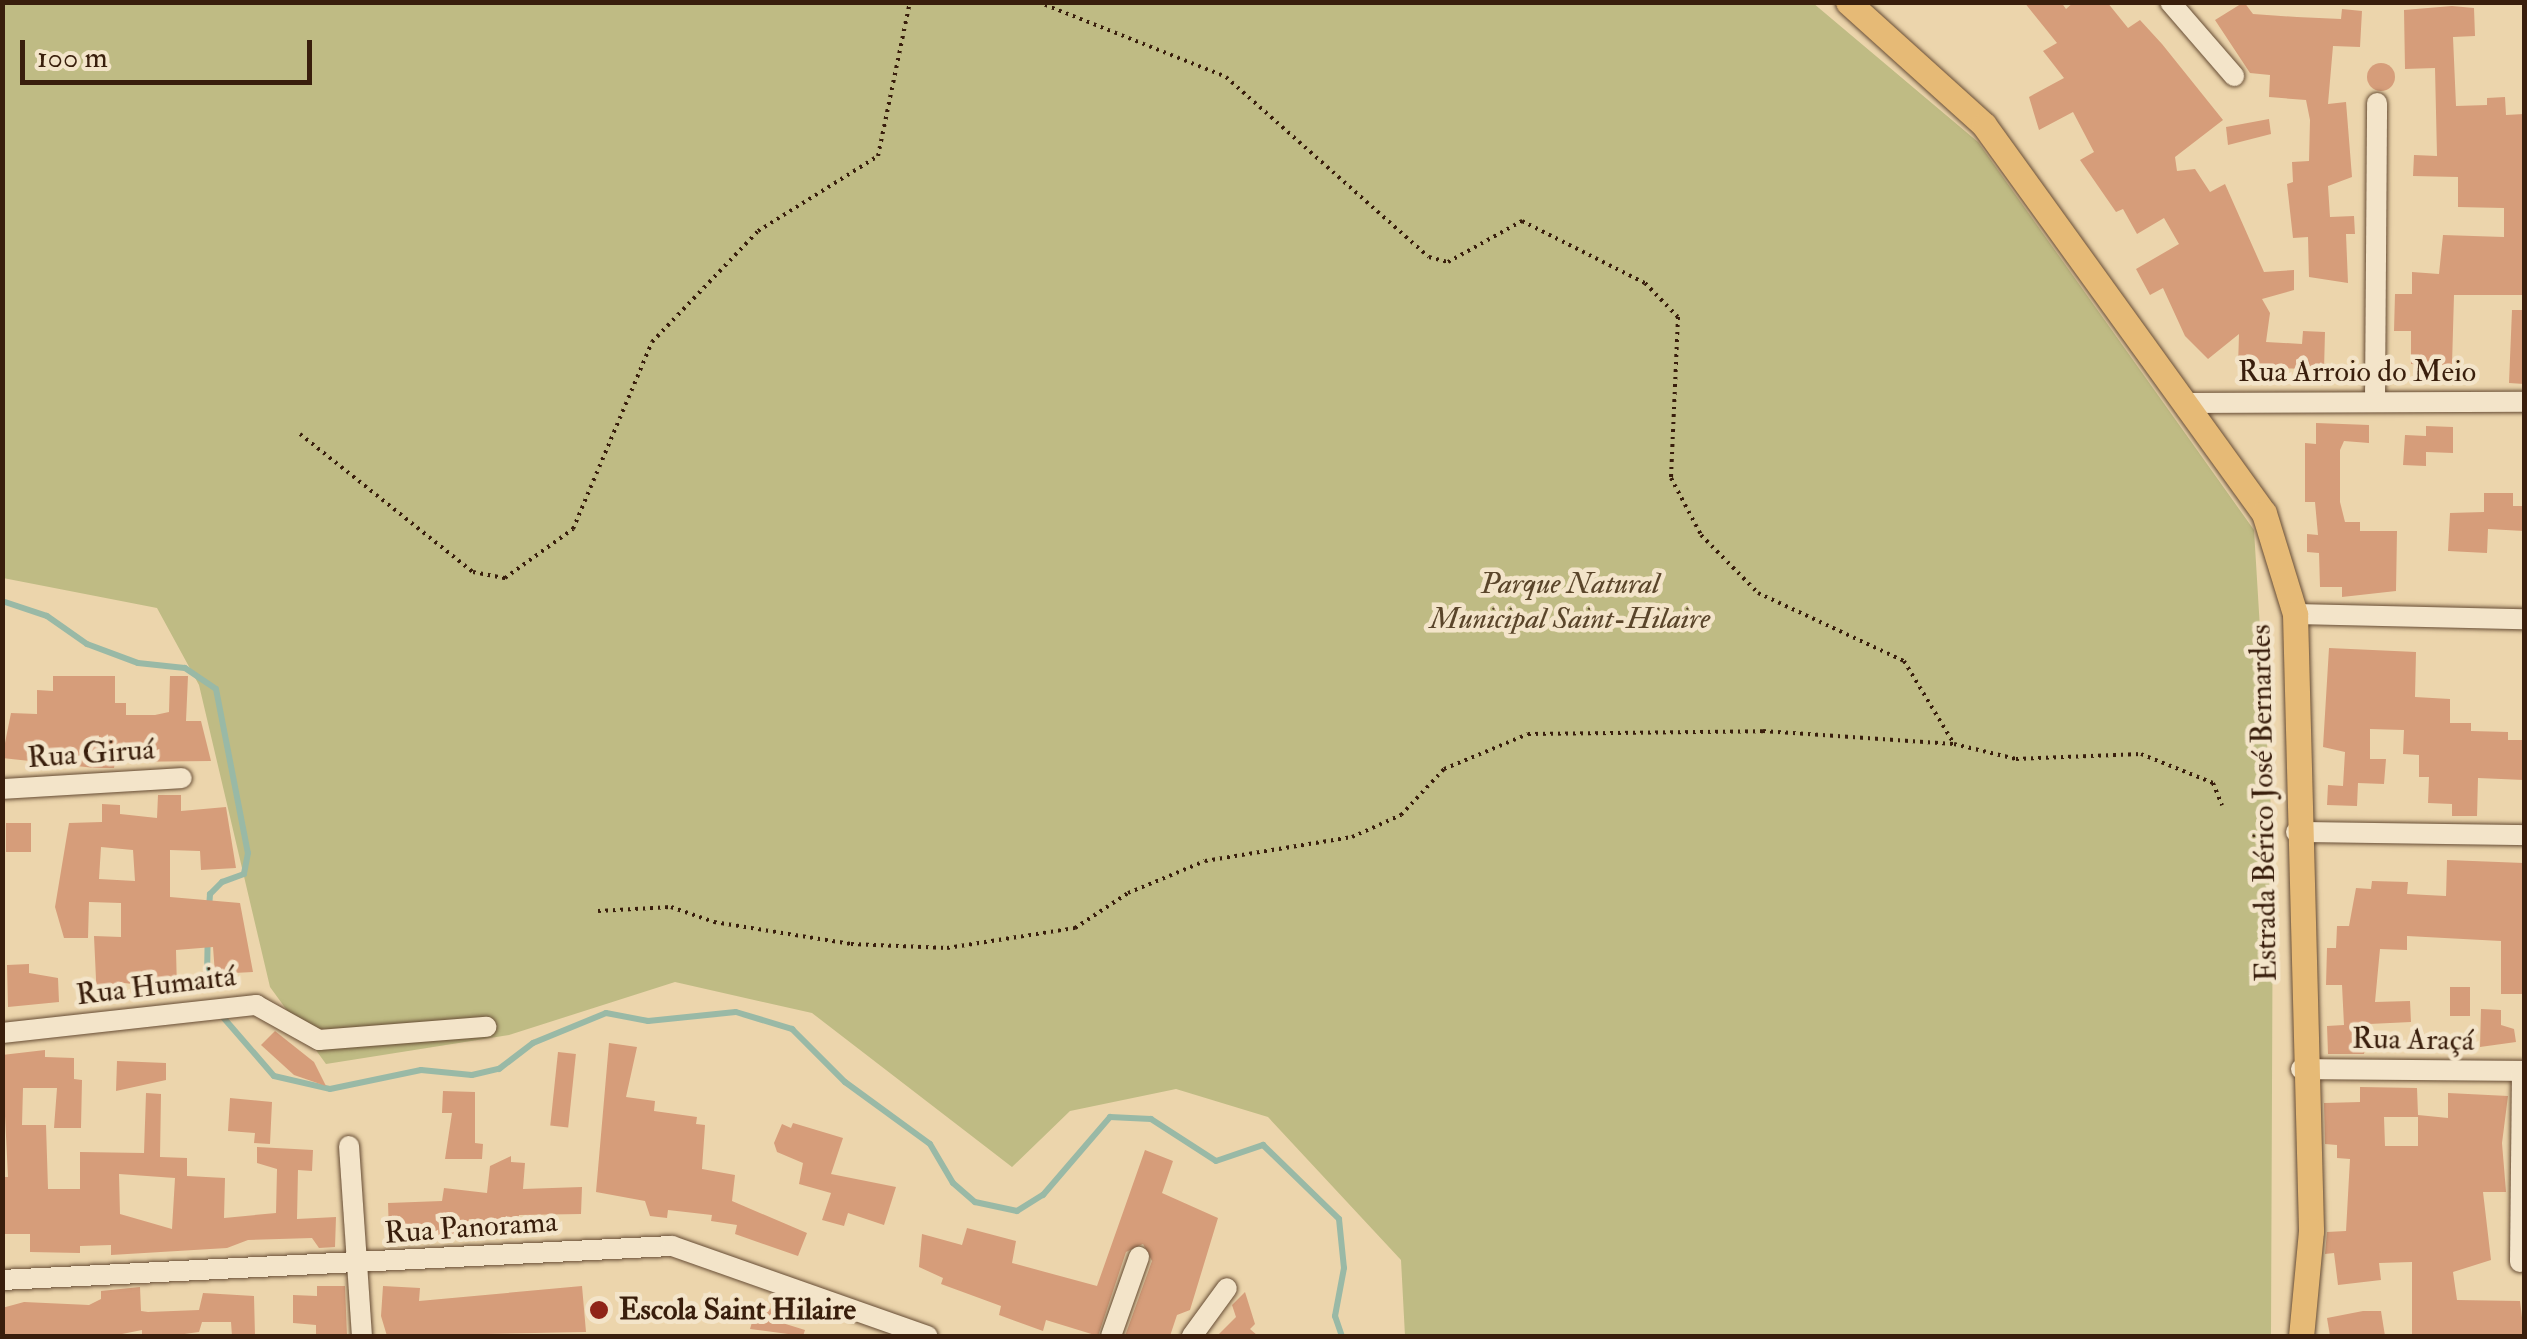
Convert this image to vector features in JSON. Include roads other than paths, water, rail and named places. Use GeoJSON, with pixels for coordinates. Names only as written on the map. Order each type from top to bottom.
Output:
{"type":"FeatureCollection","features":[{"type":"Feature","properties":{"kind":"main road","name":"Estrada Bérico José Bernardes"},"geometry":{"type":"LineString","coordinates":[[1848,2],[1984,125],[2190,403],[2264,513],[2295,614],[2296,832],[2310,1231],[2301,1336]]}},
{"type":"Feature","properties":{"kind":"street"},"geometry":{"type":"LineString","coordinates":[[2170,2],[2234,76]]}},
{"type":"Feature","properties":{"kind":"street"},"geometry":{"type":"LineString","coordinates":[[2375,402],[2377,103]]}},
{"type":"Feature","properties":{"kind":"street","name":"Rua Arroio do Meio"},"geometry":{"type":"LineString","coordinates":[[2190,403],[2524,402]]}},
{"type":"Feature","properties":{"kind":"street"},"geometry":{"type":"LineString","coordinates":[[2295,614],[2524,619]]}},
{"type":"Feature","properties":{"kind":"street","name":"Rua Giruá"},"geometry":{"type":"LineString","coordinates":[[2,789],[182,778]]}},
{"type":"Feature","properties":{"kind":"street"},"geometry":{"type":"LineString","coordinates":[[2296,832],[2524,836]]}},
{"type":"Feature","properties":{"kind":"street","name":"Rua Humaitá"},"geometry":{"type":"LineString","coordinates":[[2,1033],[256,1005],[320,1040],[486,1027]]}},
{"type":"Feature","properties":{"kind":"street","name":"Rua Araçá"},"geometry":{"type":"LineString","coordinates":[[2302,1069],[2523,1071]]}},
{"type":"Feature","properties":{"kind":"street"},"geometry":{"type":"LineString","coordinates":[[2520,1262],[2523,1071]]}},
{"type":"Feature","properties":{"kind":"street"},"geometry":{"type":"LineString","coordinates":[[350,1146],[362,1336]]}},
{"type":"Feature","properties":{"kind":"street","name":"Rua Panorama"},"geometry":{"type":"LineString","coordinates":[[2,1280],[360,1265],[672,1246],[928,1336]]}},
{"type":"Feature","properties":{"kind":"street"},"geometry":{"type":"LineString","coordinates":[[1112,1336],[1139,1257]]}},
{"type":"Feature","properties":{"kind":"street"},"geometry":{"type":"LineString","coordinates":[[1192,1336],[1227,1288]]}},
{"type":"Feature","properties":{"kind":"waterway"},"geometry":{"type":"LineString","coordinates":[[2,601],[47,616],[87,644],[138,663],[185,668],[216,689],[248,853],[244,874],[222,882],[210,894],[209,907]]}},
{"type":"Feature","properties":{"kind":"waterway"},"geometry":{"type":"LineString","coordinates":[[207,978],[208,939]]}},
{"type":"Feature","properties":{"kind":"waterway"},"geometry":{"type":"LineString","coordinates":[[222,1016],[274,1076],[330,1089],[421,1070],[472,1075],[499,1069],[533,1043],[606,1013],[648,1021],[736,1012],[792,1029],[845,1082],[930,1144],[953,1183],[975,1202],[1017,1211],[1043,1195],[1110,1117],[1151,1119],[1216,1161],[1263,1145],[1339,1219],[1344,1268],[1335,1316],[1342,1336]]}},
{"type":"Feature","properties":{"kind":"place","name":"Escola Saint Hilaire"},"geometry":{"type":"Point","coordinates":[599,1310]}},
{"type":"Feature","properties":{"kind":"park label","name":"Parque Natural Municipal Saint-Hilaire"},"geometry":{"type":"Point","coordinates":[1570,601]}}]}
